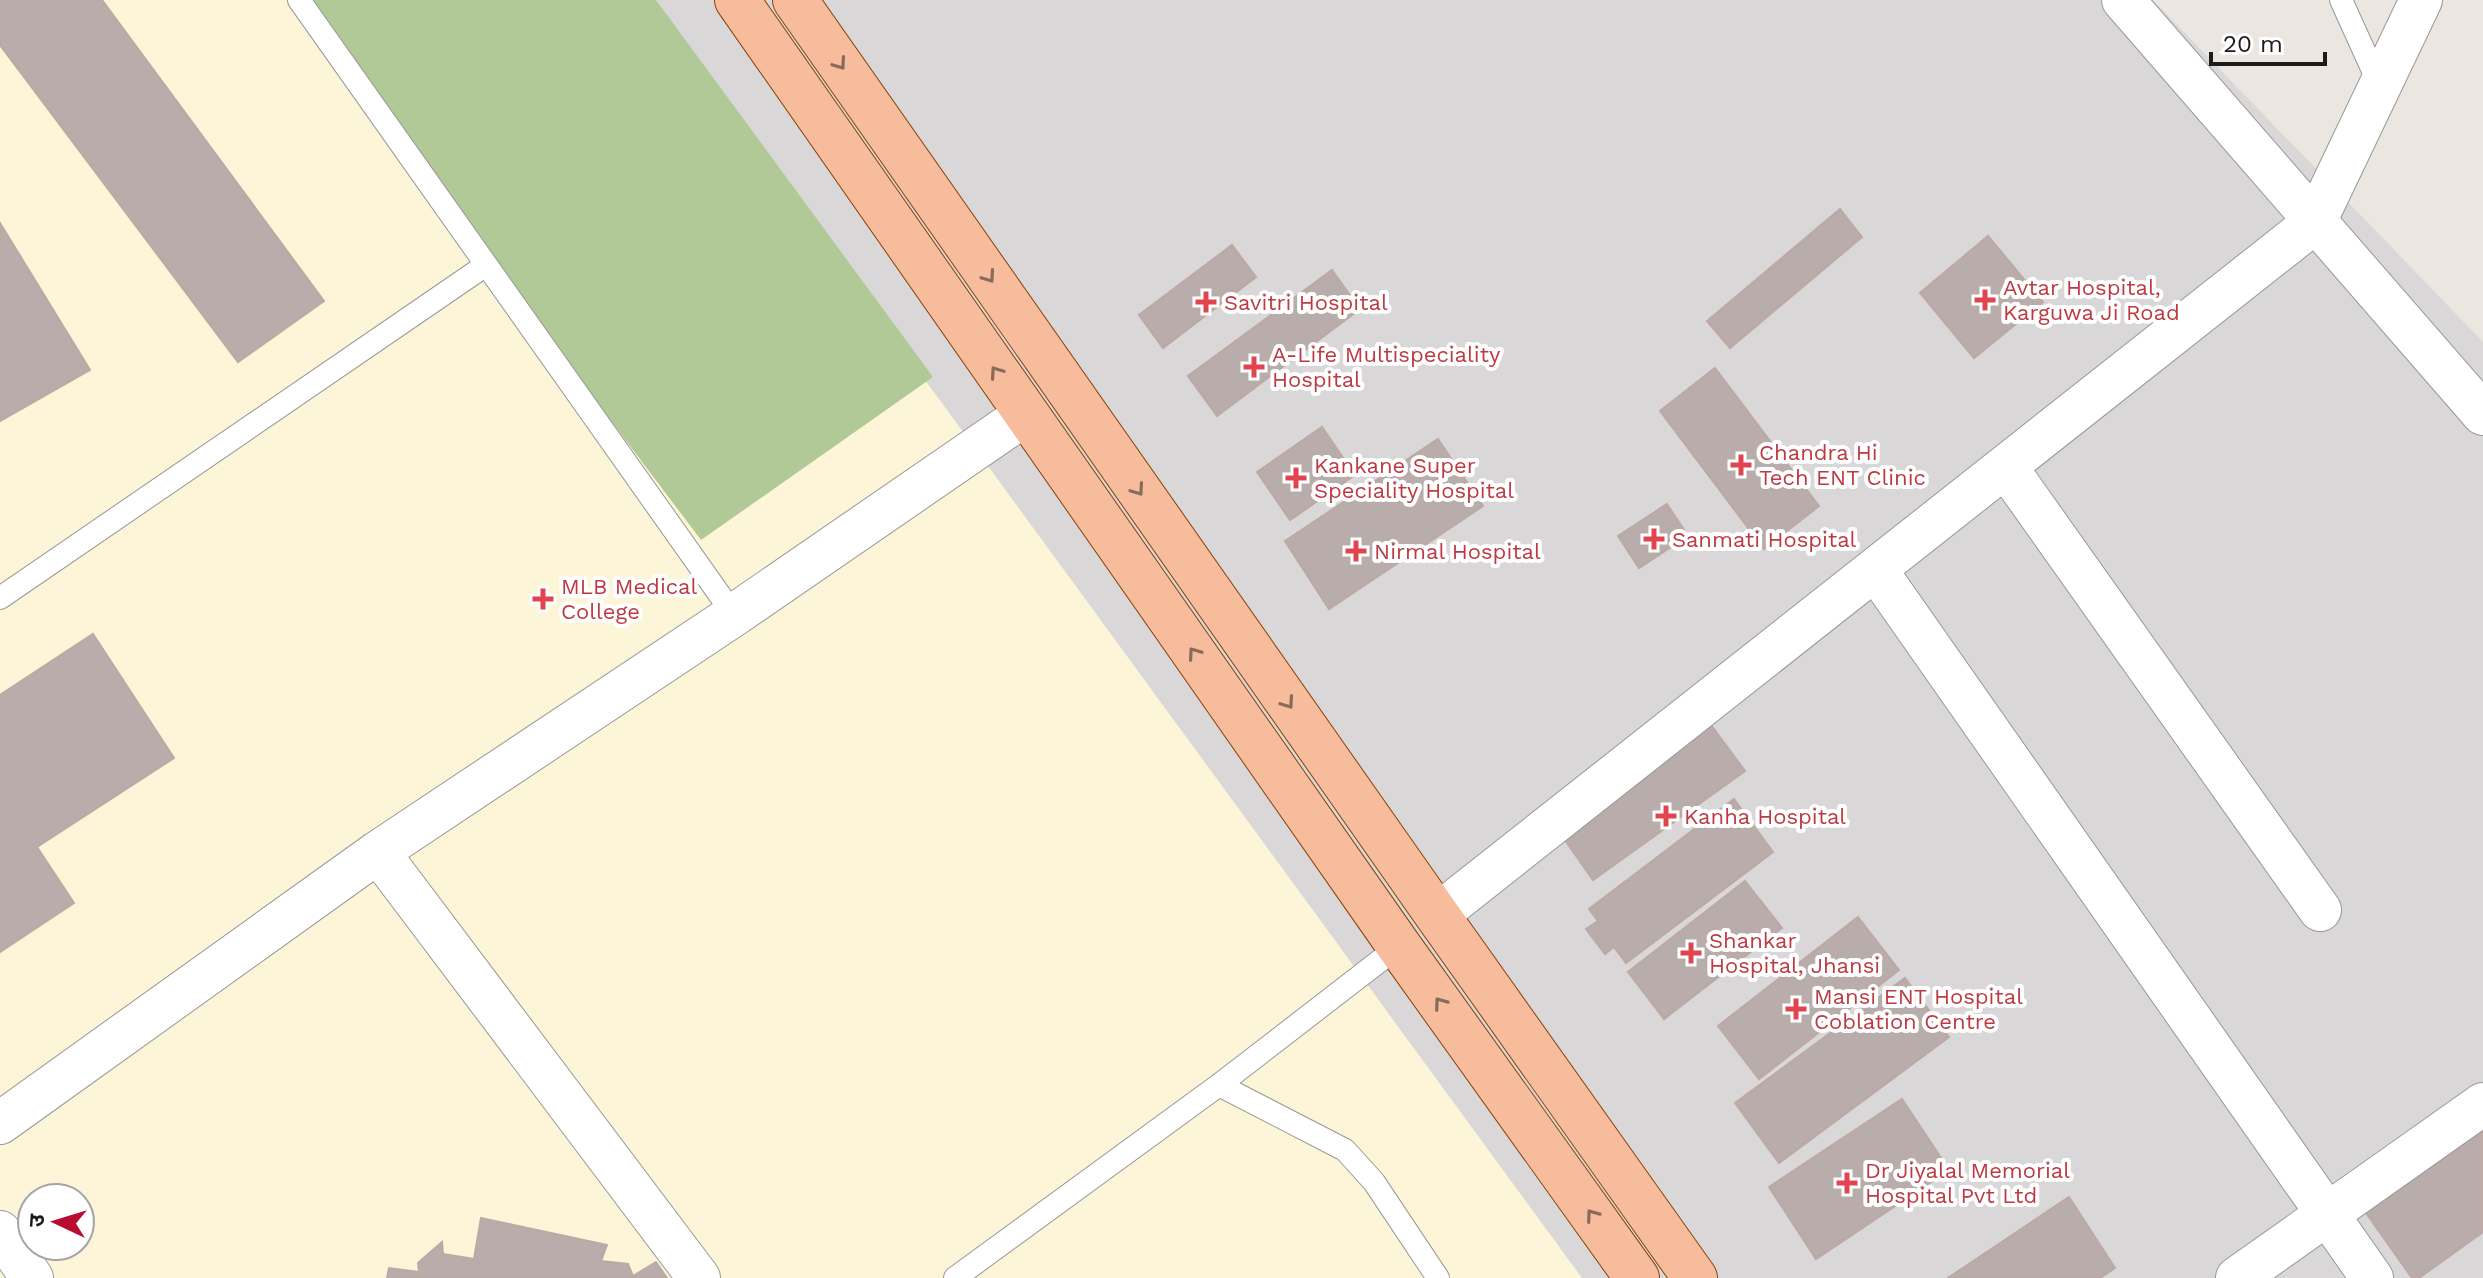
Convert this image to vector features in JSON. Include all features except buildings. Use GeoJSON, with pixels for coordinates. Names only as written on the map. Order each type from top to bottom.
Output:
{"type":"FeatureCollection","features":[{"type":"Feature","properties":{"kind":"main road"},"geometry":{"type":"LineString","coordinates":[[737,0],[1399,946],[1637,1278]]}},
{"type":"Feature","properties":{"kind":"main road"},"geometry":{"type":"LineString","coordinates":[[795,0],[1695,1278]]}},
{"type":"Feature","properties":{"kind":"street"},"geometry":{"type":"LineString","coordinates":[[2123,0],[2483,414]]}},
{"type":"Feature","properties":{"kind":"street"},"geometry":{"type":"LineString","coordinates":[[1437,915],[2315,222],[2421,0]]}},
{"type":"Feature","properties":{"kind":"street"},"geometry":{"type":"LineString","coordinates":[[0,1123],[378,852],[734,615],[1026,414]]}},
{"type":"Feature","properties":{"kind":"street"},"geometry":{"type":"LineString","coordinates":[[2006,467],[2320,910]]}},
{"type":"Feature","properties":{"kind":"street"},"geometry":{"type":"LineString","coordinates":[[1876,570],[2372,1278]]}},
{"type":"Feature","properties":{"kind":"street"},"geometry":{"type":"LineString","coordinates":[[378,852],[699,1278]]}},
{"type":"Feature","properties":{"kind":"street"},"geometry":{"type":"LineString","coordinates":[[2237,1278],[2483,1104]]}},
{"type":"Feature","properties":{"kind":"street"},"geometry":{"type":"LineString","coordinates":[[0,1232],[32,1278]]}},
{"type":"Feature","properties":{"kind":"lane"},"geometry":{"type":"LineString","coordinates":[[299,0],[734,615]]}},
{"type":"Feature","properties":{"kind":"lane"},"geometry":{"type":"LineString","coordinates":[[2341,0],[2380,86]]}},
{"type":"Feature","properties":{"kind":"lane"},"geometry":{"type":"LineString","coordinates":[[0,598],[486,265]]}},
{"type":"Feature","properties":{"kind":"lane"},"geometry":{"type":"LineString","coordinates":[[959,1277],[1219,1085],[1399,946]]}},
{"type":"Feature","properties":{"kind":"lane"},"geometry":{"type":"LineString","coordinates":[[1219,1085],[1345,1150],[1374,1182],[1438,1278]]}},
{"type":"Feature","properties":{"kind":"shaded area"},"geometry":{"type":"Polygon","coordinates":[[[0,0],[2153,0],[2483,342],[2483,1278],[0,1278],[0,0]]]}},
{"type":"Feature","properties":{"kind":"shaded area","name":"MLB Medical College"},"geometry":{"type":"Polygon","coordinates":[[[0,0],[647,0],[1582,1278],[0,1278],[0,0]]]}},
{"type":"Feature","properties":{"kind":"green space"},"geometry":{"type":"Polygon","coordinates":[[[293,0],[656,0],[933,377],[701,540],[293,0]]]}},
{"type":"Feature","properties":{"kind":"place","name":"Avtar Hospital, Karguwa Ji Road"},"geometry":{"type":"Point","coordinates":[1985,300]}},
{"type":"Feature","properties":{"kind":"place","name":"Savitri Hospital"},"geometry":{"type":"Point","coordinates":[1206,302]}},
{"type":"Feature","properties":{"kind":"place","name":"A-Life Multispeciality Hospital"},"geometry":{"type":"Point","coordinates":[1254,367]}},
{"type":"Feature","properties":{"kind":"place","name":"Chandra Hi Tech ENT Clinic"},"geometry":{"type":"Point","coordinates":[1741,465]}},
{"type":"Feature","properties":{"kind":"place","name":"Kankane Super Speciality Hospital"},"geometry":{"type":"Point","coordinates":[1296,478]}},
{"type":"Feature","properties":{"kind":"place","name":"Sanmati Hospital"},"geometry":{"type":"Point","coordinates":[1654,539]}},
{"type":"Feature","properties":{"kind":"place","name":"Nirmal Hospital"},"geometry":{"type":"Point","coordinates":[1356,551]}},
{"type":"Feature","properties":{"kind":"place","name":"MLB Medical College"},"geometry":{"type":"Point","coordinates":[543,599]}},
{"type":"Feature","properties":{"kind":"place","name":"Kanha Hospital"},"geometry":{"type":"Point","coordinates":[1666,816]}},
{"type":"Feature","properties":{"kind":"place","name":"Shankar Hospital, Jhansi"},"geometry":{"type":"Point","coordinates":[1691,953]}},
{"type":"Feature","properties":{"kind":"place","name":"Mansi ENT Hospital Coblation Centre"},"geometry":{"type":"Point","coordinates":[1796,1009]}},
{"type":"Feature","properties":{"kind":"place","name":"Dr Jiyalal Memorial Hospital Pvt Ltd"},"geometry":{"type":"Point","coordinates":[1847,1183]}}]}
